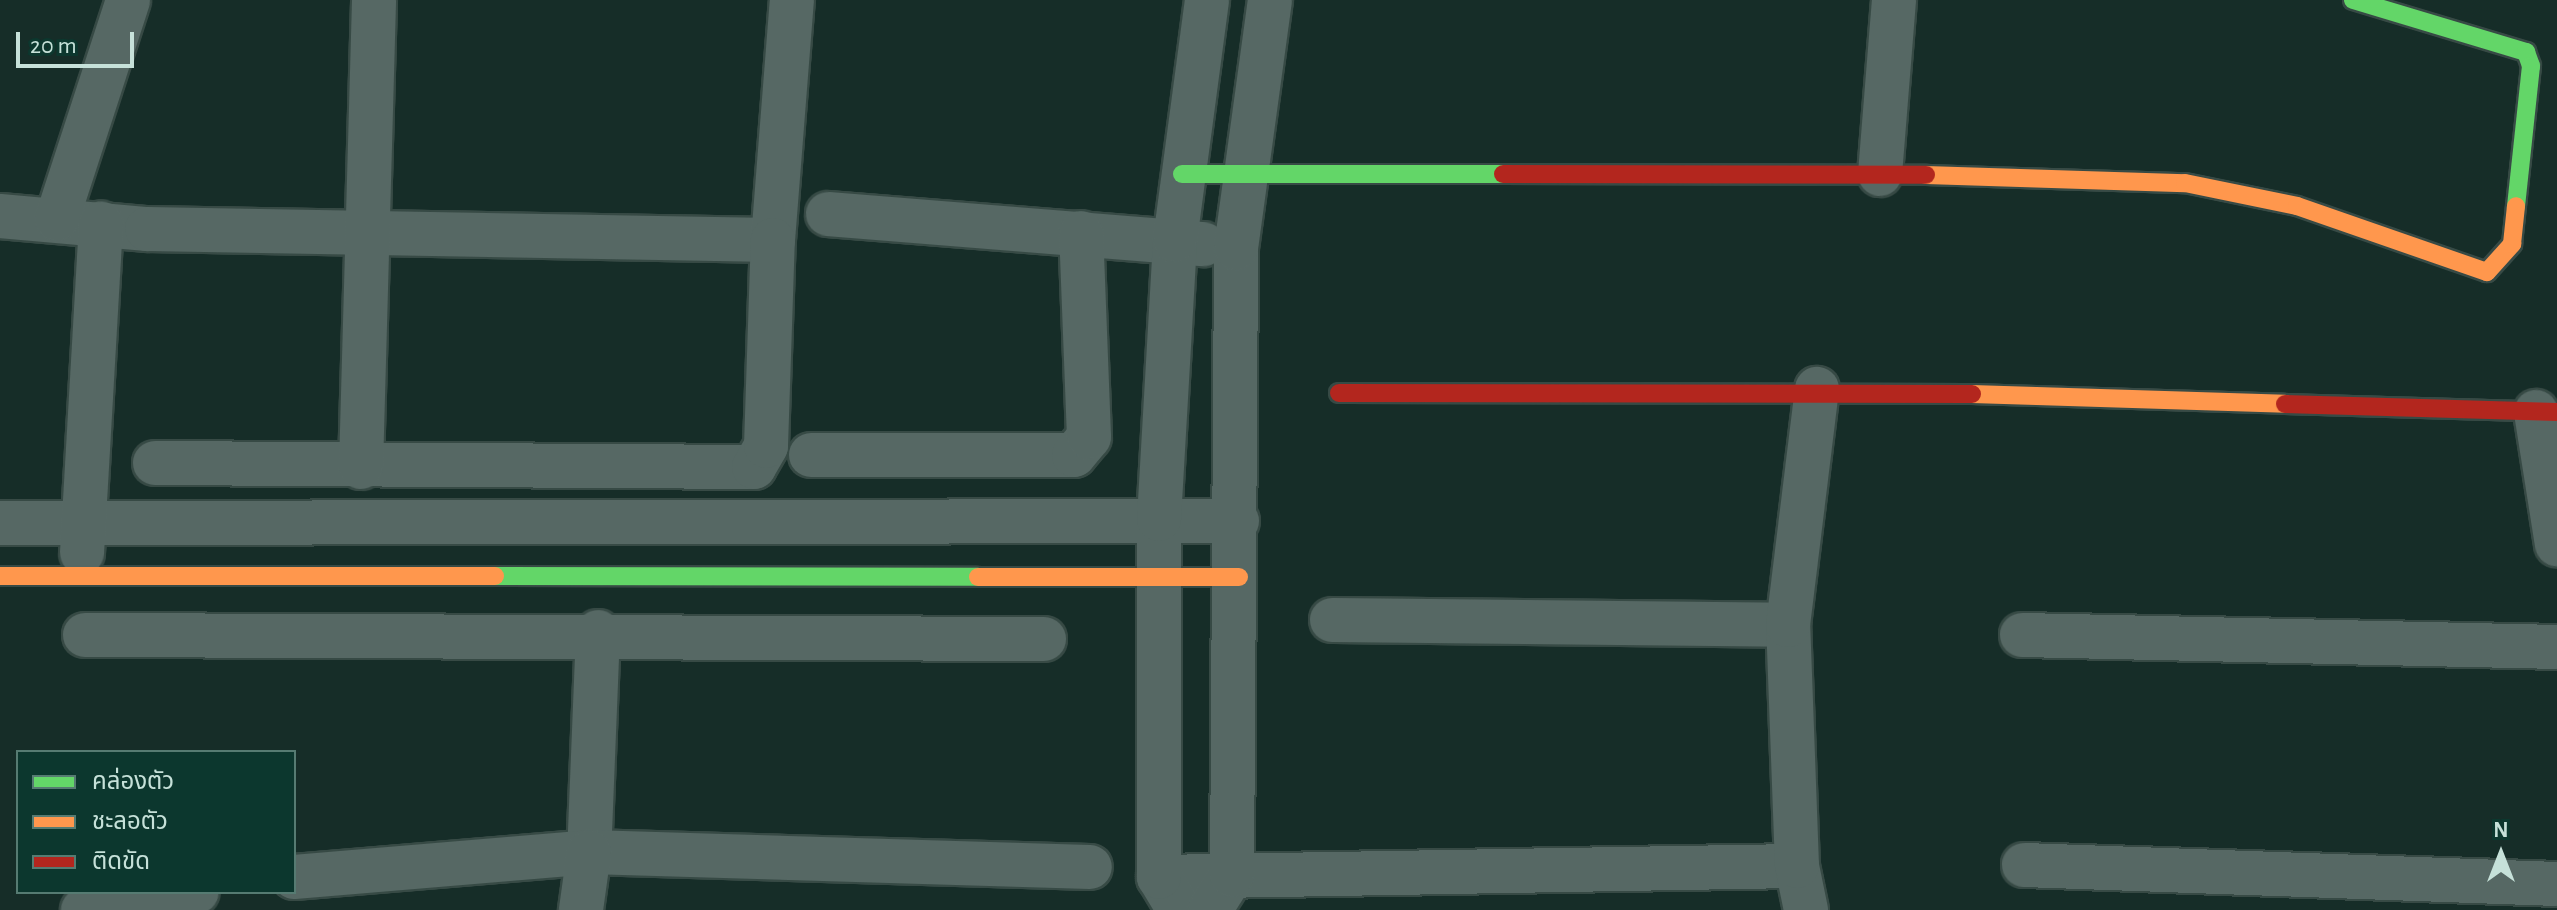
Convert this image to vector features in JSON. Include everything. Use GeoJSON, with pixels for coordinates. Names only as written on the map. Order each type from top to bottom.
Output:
{"type":"FeatureCollection","features":[{"type":"Feature","properties":{"kind":"street"},"geometry":{"type":"LineString","coordinates":[[57,219],[128,0]]}},
{"type":"Feature","properties":{"kind":"street"},"geometry":{"type":"LineString","coordinates":[[361,467],[363,233],[374,0]]}},
{"type":"Feature","properties":{"kind":"street"},"geometry":{"type":"LineString","coordinates":[[155,463],[727,470],[761,463],[773,240],[792,0]]}},
{"type":"Feature","properties":{"kind":"street"},"geometry":{"type":"LineString","coordinates":[[1880,174],[1894,0]]}},
{"type":"Feature","properties":{"kind":"street"},"geometry":{"type":"LineString","coordinates":[[1182,174],[1880,174],[2185,183],[2297,206],[2487,272],[2512,244],[2531,66],[2526,52],[2353,0]]}},
{"type":"Feature","properties":{"kind":"street"},"geometry":{"type":"LineString","coordinates":[[1221,892],[1239,577],[1236,248],[1266,8],[1194,1],[1175,240],[1159,519],[1158,575],[1169,894],[1221,892],[1797,866]]}},
{"type":"Feature","properties":{"kind":"street"},"geometry":{"type":"LineString","coordinates":[[828,214],[1175,240],[1236,248]]}},
{"type":"Feature","properties":{"kind":"street"},"geometry":{"type":"LineString","coordinates":[[0,216],[101,224],[363,233],[773,240]]}},
{"type":"Feature","properties":{"kind":"street"},"geometry":{"type":"LineString","coordinates":[[82,575],[82,523],[101,224]]}},
{"type":"Feature","properties":{"kind":"street"},"geometry":{"type":"LineString","coordinates":[[811,455],[1074,455],[1089,437],[1081,233]]}},
{"type":"Feature","properties":{"kind":"street"},"geometry":{"type":"LineString","coordinates":[[1339,393],[1817,389],[2547,412],[2557,544]]}},
{"type":"Feature","properties":{"kind":"street"},"geometry":{"type":"LineString","coordinates":[[1806,910],[1797,866],[1788,625],[1817,389]]}},
{"type":"Feature","properties":{"kind":"street"},"geometry":{"type":"LineString","coordinates":[[776,520],[781,573]]}},
{"type":"Feature","properties":{"kind":"street"},"geometry":{"type":"LineString","coordinates":[[0,523],[1237,521]]}},
{"type":"Feature","properties":{"kind":"street"},"geometry":{"type":"LineString","coordinates":[[0,576],[781,573],[1239,577]]}},
{"type":"Feature","properties":{"kind":"street"},"geometry":{"type":"LineString","coordinates":[[1332,620],[1788,625]]}},
{"type":"Feature","properties":{"kind":"street"},"geometry":{"type":"LineString","coordinates":[[85,635],[598,632],[1044,639]]}},
{"type":"Feature","properties":{"kind":"street"},"geometry":{"type":"LineString","coordinates":[[581,910],[589,852],[598,632]]}},
{"type":"Feature","properties":{"kind":"street"},"geometry":{"type":"LineString","coordinates":[[2022,635],[2557,647]]}},
{"type":"Feature","properties":{"kind":"street"},"geometry":{"type":"LineString","coordinates":[[296,877],[589,852],[1090,867]]}},
{"type":"Feature","properties":{"kind":"street"},"geometry":{"type":"LineString","coordinates":[[2024,865],[2554,887]]}},
{"type":"Feature","properties":{"kind":"street"},"geometry":{"type":"LineString","coordinates":[[83,910],[184,894]]}},
{"type":"Feature","properties":{"kind":"traffic: fast"},"geometry":{"type":"LineString","coordinates":[[2353,0],[2526,52],[2531,66],[2516,206]]}},
{"type":"Feature","properties":{"kind":"traffic: fast"},"geometry":{"type":"LineString","coordinates":[[1182,174],[1503,174]]}},
{"type":"Feature","properties":{"kind":"traffic: fast"},"geometry":{"type":"LineString","coordinates":[[495,576],[978,577]]}},
{"type":"Feature","properties":{"kind":"traffic: slow"},"geometry":{"type":"LineString","coordinates":[[1926,175],[2185,183],[2297,206],[2487,272],[2512,244],[2516,206]]}},
{"type":"Feature","properties":{"kind":"traffic: slow"},"geometry":{"type":"LineString","coordinates":[[1972,394],[2285,404]]}},
{"type":"Feature","properties":{"kind":"traffic: slow"},"geometry":{"type":"LineString","coordinates":[[0,576],[495,576]]}},
{"type":"Feature","properties":{"kind":"traffic: slow"},"geometry":{"type":"LineString","coordinates":[[978,577],[1239,577]]}},
{"type":"Feature","properties":{"kind":"traffic: jam"},"geometry":{"type":"LineString","coordinates":[[1503,174],[1926,175]]}},
{"type":"Feature","properties":{"kind":"traffic: jam"},"geometry":{"type":"LineString","coordinates":[[1339,393],[1972,394]]}},
{"type":"Feature","properties":{"kind":"traffic: jam"},"geometry":{"type":"LineString","coordinates":[[2285,404],[2557,412]]}}]}
